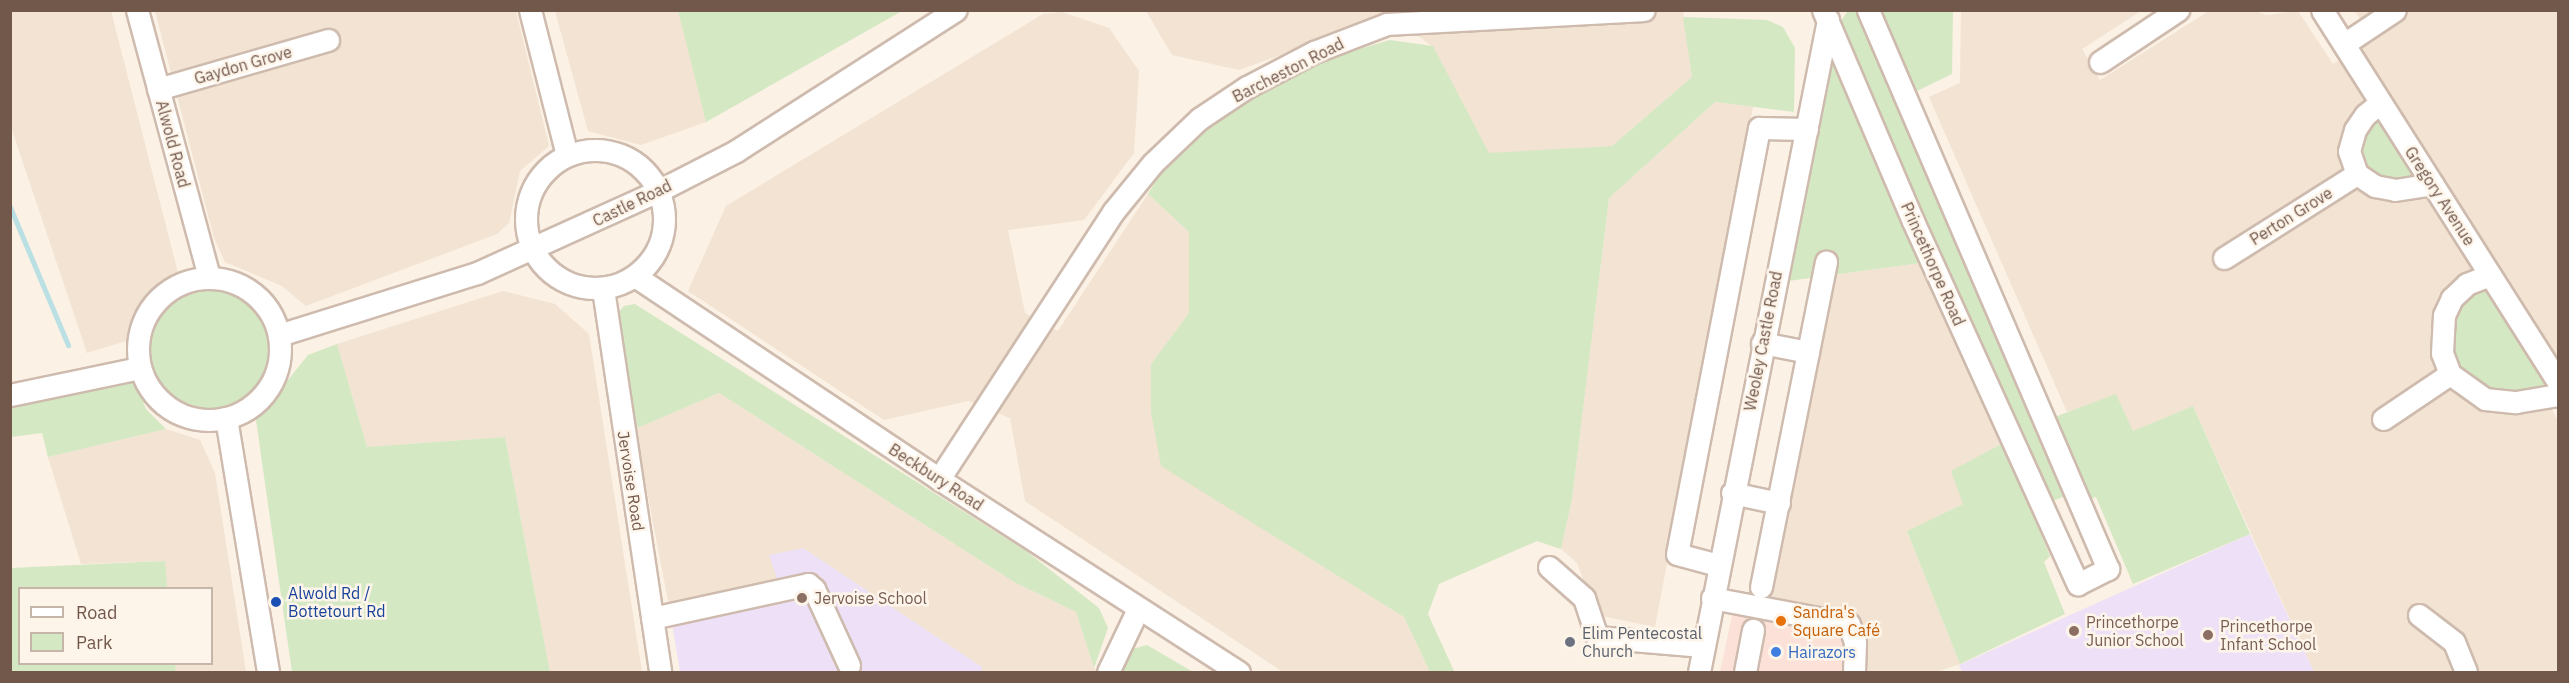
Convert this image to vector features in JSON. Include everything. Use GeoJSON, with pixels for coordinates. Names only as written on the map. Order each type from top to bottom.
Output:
{"type":"FeatureCollection","features":[{"type":"Feature","properties":{"kind":"street","name":"Alwold Road"},"geometry":{"type":"LineString","coordinates":[[137,10],[209,277]]}},
{"type":"Feature","properties":{"kind":"street"},"geometry":{"type":"LineString","coordinates":[[530,10],[567,155]]}},
{"type":"Feature","properties":{"kind":"street","name":"Castle Road"},"geometry":{"type":"LineString","coordinates":[[279,335],[477,273],[658,191],[736,151],[956,10]]}},
{"type":"Feature","properties":{"kind":"street","name":"Barcheston Road"},"geometry":{"type":"LineString","coordinates":[[939,479],[1113,212],[1153,163],[1199,119],[1247,87],[1314,52],[1387,24],[1543,13],[1644,10]]}},
{"type":"Feature","properties":{"kind":"street","name":"Princethorpe Road"},"geometry":{"type":"LineString","coordinates":[[1827,14],[1913,221],[2078,584],[2108,569],[1868,10]]}},
{"type":"Feature","properties":{"kind":"street"},"geometry":{"type":"LineString","coordinates":[[2100,62],[2178,10]]}},
{"type":"Feature","properties":{"kind":"street","name":"Gregory Avenue"},"geometry":{"type":"LineString","coordinates":[[2322,10],[2559,382]]}},
{"type":"Feature","properties":{"kind":"street"},"geometry":{"type":"LineString","coordinates":[[2344,44],[2395,10]]}},
{"type":"Feature","properties":{"kind":"street","name":"Weoley Castle Road"},"geometry":{"type":"LineString","coordinates":[[1699,672],[1732,493],[1807,129],[1827,14]]}},
{"type":"Feature","properties":{"kind":"street","name":"Gaydon Grove"},"geometry":{"type":"LineString","coordinates":[[158,89],[328,40]]}},
{"type":"Feature","properties":{"kind":"street"},"geometry":{"type":"LineString","coordinates":[[2380,103],[2365,115],[2355,130],[2349,151],[2357,174],[2375,186],[2395,190],[2433,184]]}},
{"type":"Feature","properties":{"kind":"street"},"geometry":{"type":"LineString","coordinates":[[1718,565],[1677,554],[1759,128],[1807,129]]}},
{"type":"Feature","properties":{"kind":"street"},"geometry":{"type":"LineString","coordinates":[[594,149],[620,154],[641,166],[658,191],[663,205],[664,228],[655,255],[635,276],[603,289],[554,276],[534,249],[525,219],[529,196],[540,176],[567,155],[594,149]]}},
{"type":"Feature","properties":{"kind":"street","name":"Perton Grove"},"geometry":{"type":"LineString","coordinates":[[2224,258],[2357,174]]}},
{"type":"Feature","properties":{"kind":"street"},"geometry":{"type":"LineString","coordinates":[[1761,587],[1826,261]]}},
{"type":"Feature","properties":{"kind":"street"},"geometry":{"type":"LineString","coordinates":[[2490,275],[2467,284],[2452,298],[2444,315],[2442,353],[2450,374],[2485,399],[2516,402],[2559,395]]}},
{"type":"Feature","properties":{"kind":"street","name":"Beckbury Road"},"geometry":{"type":"LineString","coordinates":[[635,276],[939,479],[1239,672]]}},
{"type":"Feature","properties":{"kind":"street"},"geometry":{"type":"LineString","coordinates":[[209,277],[234,282],[260,299],[279,335],[274,376],[262,396],[243,411],[226,418],[203,420],[166,405],[139,368],[138,345],[144,319],[159,297],[181,283],[209,277]]}},
{"type":"Feature","properties":{"kind":"street","name":"Jervoise Road"},"geometry":{"type":"LineString","coordinates":[[603,289],[660,672]]}},
{"type":"Feature","properties":{"kind":"street"},"geometry":{"type":"LineString","coordinates":[[1762,343],[1808,352]]}},
{"type":"Feature","properties":{"kind":"street"},"geometry":{"type":"LineString","coordinates":[[10,395],[139,368]]}},
{"type":"Feature","properties":{"kind":"street"},"geometry":{"type":"LineString","coordinates":[[2383,419],[2450,374]]}},
{"type":"Feature","properties":{"kind":"street"},"geometry":{"type":"LineString","coordinates":[[226,418],[268,672]]}},
{"type":"Feature","properties":{"kind":"street"},"geometry":{"type":"LineString","coordinates":[[1732,493],[1779,503]]}},
{"type":"Feature","properties":{"kind":"street"},"geometry":{"type":"LineString","coordinates":[[2048,516],[2080,503]]}},
{"type":"Feature","properties":{"kind":"street"},"geometry":{"type":"LineString","coordinates":[[1549,567],[1584,598],[1597,637],[1703,646]]}},
{"type":"Feature","properties":{"kind":"street"},"geometry":{"type":"LineString","coordinates":[[651,618],[808,584],[814,589],[849,665]]}},
{"type":"Feature","properties":{"kind":"street"},"geometry":{"type":"LineString","coordinates":[[1712,598],[1849,624],[1855,643],[1854,672]]}},
{"type":"Feature","properties":{"kind":"street"},"geometry":{"type":"LineString","coordinates":[[1108,672],[1138,609]]}},
{"type":"Feature","properties":{"kind":"street"},"geometry":{"type":"LineString","coordinates":[[2419,615],[2454,642],[2466,672]]}},
{"type":"Feature","properties":{"kind":"street"},"geometry":{"type":"LineString","coordinates":[[1745,672],[1754,630]]}},
{"type":"Feature","properties":{"kind":"shaded area"},"geometry":{"type":"Polygon","coordinates":[[[10,11],[111,11],[178,273],[160,283],[129,340],[87,353],[11,127],[10,11]]]}},
{"type":"Feature","properties":{"kind":"shaded area"},"geometry":{"type":"Polygon","coordinates":[[[155,11],[516,11],[549,146],[520,171],[509,223],[497,234],[306,306],[282,286],[225,262],[214,238],[155,11]]]}},
{"type":"Feature","properties":{"kind":"shaded area"},"geometry":{"type":"Polygon","coordinates":[[[555,11],[678,11],[706,122],[641,145],[588,131],[555,11]]]}},
{"type":"Feature","properties":{"kind":"shaded area"},"geometry":{"type":"Polygon","coordinates":[[[1146,11],[1683,11],[1692,77],[1612,146],[1489,154],[1433,47],[1391,15],[1239,70],[1172,55],[1146,11]]]}},
{"type":"Feature","properties":{"kind":"shaded area"},"geometry":{"type":"Polygon","coordinates":[[[1961,11],[2141,11],[2082,49],[2100,80],[2209,11],[2256,11],[2266,15],[2298,11],[2333,64],[2374,41],[2355,11],[2558,11],[2558,400],[2550,406],[2558,421],[2558,672],[2314,672],[2193,406],[2133,431],[2116,395],[2067,412],[1929,97],[1960,83],[1961,11]]]}},
{"type":"Feature","properties":{"kind":"shaded area"},"geometry":{"type":"Polygon","coordinates":[[[1062,12],[1109,28],[1139,71],[1134,153],[1084,220],[1008,230],[1025,313],[1058,331],[1148,194],[1189,232],[1189,313],[1151,364],[1161,465],[1404,617],[1430,672],[1283,672],[1025,501],[1010,418],[968,401],[884,420],[688,291],[726,206],[1043,14],[1062,12]]]}},
{"type":"Feature","properties":{"kind":"shaded area"},"geometry":{"type":"Polygon","coordinates":[[[1715,102],[1753,107],[1655,627],[1597,615],[1577,563],[1561,549],[1572,499],[1609,198],[1715,102]]]}},
{"type":"Feature","properties":{"kind":"shaded area"},"geometry":{"type":"Polygon","coordinates":[[[1921,263],[2003,443],[1984,453],[1963,504],[1907,531],[1960,664],[1936,672],[1862,672],[1767,605],[1833,275],[1921,263]]]}},
{"type":"Feature","properties":{"kind":"shaded area"},"geometry":{"type":"Polygon","coordinates":[[[503,291],[555,304],[589,334],[642,672],[550,672],[505,437],[367,447],[337,344],[503,291]]]}},
{"type":"Feature","properties":{"kind":"shaded area"},"geometry":{"type":"Polygon","coordinates":[[[719,393],[1014,582],[1076,612],[1094,668],[1101,672],[982,672],[982,667],[803,548],[779,586],[670,611],[635,429],[719,393]]]}},
{"type":"Feature","properties":{"kind":"shaded area"},"geometry":{"type":"Polygon","coordinates":[[[166,429],[200,440],[215,473],[246,672],[176,672],[175,665],[213,665],[213,587],[167,587],[164,561],[81,564],[48,457],[166,429]]]}},
{"type":"Feature","properties":{"kind":"shaded area","name":"Princethorpe Infant School"},"geometry":{"type":"Polygon","coordinates":[[[2250,534],[2314,672],[1962,672],[1959,665],[2250,534]]]}},
{"type":"Feature","properties":{"kind":"shaded area","name":"Jervoise School"},"geometry":{"type":"Polygon","coordinates":[[[803,548],[982,667],[982,672],[680,672],[670,611],[779,585],[769,555],[803,548]]]}},
{"type":"Feature","properties":{"kind":"shaded area"},"geometry":{"type":"Polygon","coordinates":[[[1736,597],[1846,627],[1862,672],[1720,672],[1736,597]]]}},
{"type":"Feature","properties":{"kind":"green space"},"geometry":{"type":"Polygon","coordinates":[[[678,10],[902,11],[706,122],[678,10]]]}},
{"type":"Feature","properties":{"kind":"green space"},"geometry":{"type":"Polygon","coordinates":[[[1848,11],[1858,11],[2071,494],[2047,503],[1836,27],[1848,11]]]}},
{"type":"Feature","properties":{"kind":"green space"},"geometry":{"type":"Polygon","coordinates":[[[1879,11],[1953,11],[1952,74],[1917,91],[1879,11]]]}},
{"type":"Feature","properties":{"kind":"green space"},"geometry":{"type":"Polygon","coordinates":[[[1683,17],[1767,20],[1783,27],[1795,48],[1794,112],[1715,102],[1609,198],[1572,499],[1561,549],[1537,541],[1439,584],[1428,614],[1454,671],[1430,672],[1404,617],[1161,466],[1151,412],[1151,364],[1189,313],[1189,232],[1148,194],[1162,171],[1205,129],[1253,96],[1319,61],[1390,40],[1433,46],[1489,153],[1612,146],[1692,77],[1683,17]]]}},
{"type":"Feature","properties":{"kind":"green space"},"geometry":{"type":"Polygon","coordinates":[[[1830,45],[1921,263],[1788,281],[1821,108],[1830,45]]]}},
{"type":"Feature","properties":{"kind":"green space"},"geometry":{"type":"Polygon","coordinates":[[[2378,111],[2427,181],[2394,187],[2356,164],[2357,132],[2378,111]]]}},
{"type":"Feature","properties":{"kind":"green space"},"geometry":{"type":"Polygon","coordinates":[[[2491,277],[2558,383],[2516,401],[2452,373],[2446,316],[2491,277]]]}},
{"type":"Feature","properties":{"kind":"green space"},"geometry":{"type":"Polygon","coordinates":[[[212,284],[237,288],[258,302],[272,323],[276,348],[272,373],[258,394],[237,408],[212,412],[187,408],[166,394],[152,373],[148,348],[152,323],[166,302],[187,288],[212,284]]]}},
{"type":"Feature","properties":{"kind":"green space"},"geometry":{"type":"Polygon","coordinates":[[[635,304],[1026,551],[1099,608],[1108,628],[1094,668],[1076,612],[1014,582],[719,393],[635,429],[617,314],[624,306],[635,304]]]}},
{"type":"Feature","properties":{"kind":"green space"},"geometry":{"type":"Polygon","coordinates":[[[337,344],[367,447],[505,437],[550,672],[292,672],[256,420],[308,355],[337,344]]]}},
{"type":"Feature","properties":{"kind":"green space"},"geometry":{"type":"Polygon","coordinates":[[[135,382],[146,409],[166,429],[48,457],[42,433],[11,437],[11,407],[135,382]]]}},
{"type":"Feature","properties":{"kind":"green space"},"geometry":{"type":"Polygon","coordinates":[[[2116,394],[2133,431],[2193,406],[2250,534],[2133,584],[2096,497],[2081,502],[2049,419],[2116,394]]]}},
{"type":"Feature","properties":{"kind":"green space"},"geometry":{"type":"Polygon","coordinates":[[[2003,443],[2050,556],[2044,562],[2065,614],[1960,664],[1907,531],[1963,504],[1951,471],[2003,443]]]}},
{"type":"Feature","properties":{"kind":"green space"},"geometry":{"type":"Polygon","coordinates":[[[165,561],[167,587],[18,587],[18,665],[175,665],[176,672],[11,672],[11,568],[165,561]]]}},
{"type":"Feature","properties":{"kind":"green space"},"geometry":{"type":"Polygon","coordinates":[[[1147,645],[1193,672],[1119,672],[1129,650],[1147,645]]]}},
{"type":"Feature","properties":{"kind":"waterway"},"geometry":{"type":"LineString","coordinates":[[10,207],[68,345]]}},
{"type":"Feature","properties":{"kind":"place","name":"Jervoise School"},"geometry":{"type":"Point","coordinates":[802,598]}},
{"type":"Feature","properties":{"kind":"place","name":"Alwold Rd / Bottetourt Rd"},"geometry":{"type":"Point","coordinates":[276,602]}},
{"type":"Feature","properties":{"kind":"place","name":"Sandra's Square Café"},"geometry":{"type":"Point","coordinates":[1781,621]}},
{"type":"Feature","properties":{"kind":"place","name":"Princethorpe Junior School"},"geometry":{"type":"Point","coordinates":[2074,631]}},
{"type":"Feature","properties":{"kind":"place","name":"Princethorpe Infant School"},"geometry":{"type":"Point","coordinates":[2208,635]}},
{"type":"Feature","properties":{"kind":"place","name":"Elim Pentecostal Church"},"geometry":{"type":"Point","coordinates":[1570,642]}},
{"type":"Feature","properties":{"kind":"place","name":"Hairazors"},"geometry":{"type":"Point","coordinates":[1776,652]}}]}
